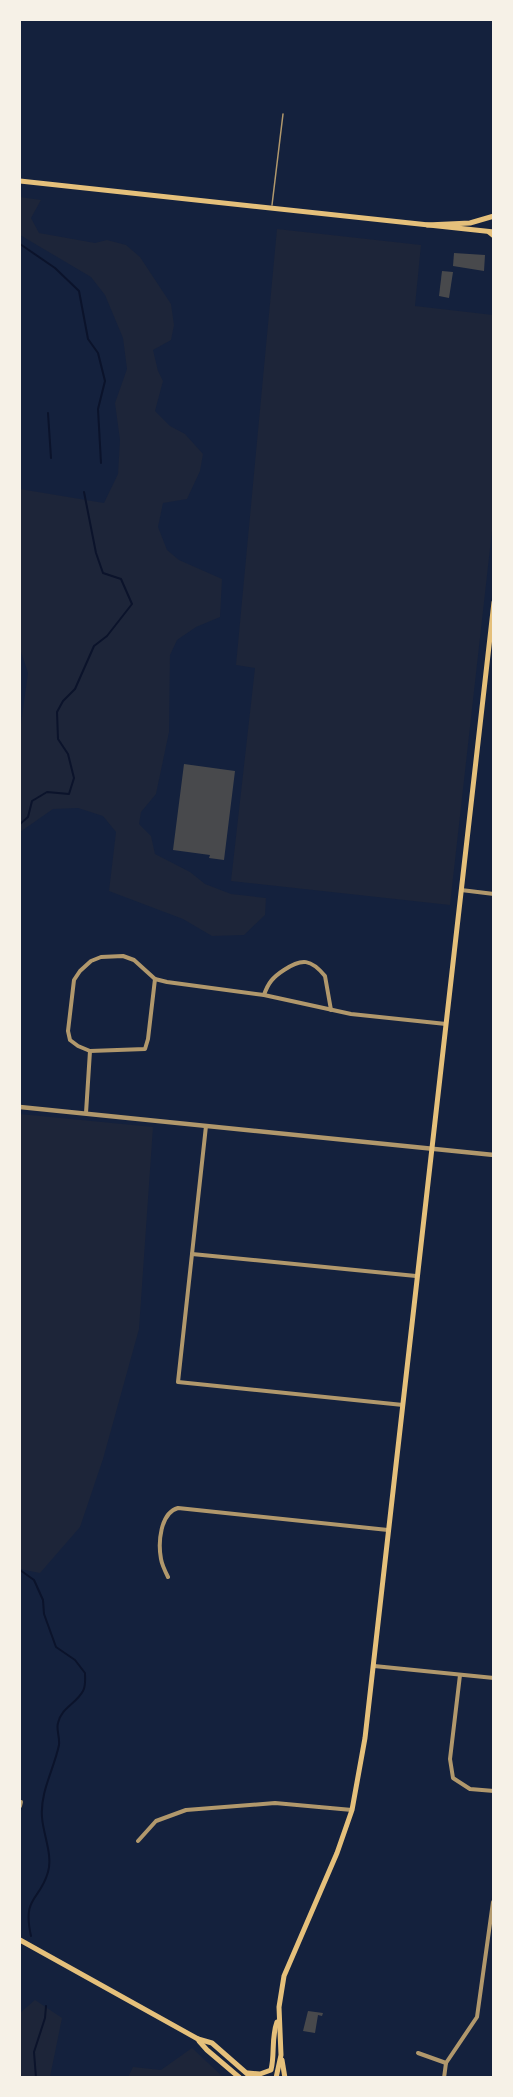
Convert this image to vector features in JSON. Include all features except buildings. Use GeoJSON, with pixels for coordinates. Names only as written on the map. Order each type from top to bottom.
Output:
{"type":"FeatureCollection","features":[{"type":"Feature","properties":{"kind":"main road"},"geometry":{"type":"LineString","coordinates":[[20,182],[492,233]]}},
{"type":"Feature","properties":{"kind":"main road"},"geometry":{"type":"LineString","coordinates":[[427,225],[470,223],[494,216]]}},
{"type":"Feature","properties":{"kind":"main road"},"geometry":{"type":"LineString","coordinates":[[285,2078],[279,2018],[281,1987],[288,1965],[338,1853],[352,1810],[359,1775],[374,1666],[416,1276],[494,602]]}},
{"type":"Feature","properties":{"kind":"main road"},"geometry":{"type":"LineString","coordinates":[[20,1940],[198,2039],[212,2043],[250,2075],[271,2070],[274,2055],[273,2032],[279,2018]]}},
{"type":"Feature","properties":{"kind":"main road"},"geometry":{"type":"LineString","coordinates":[[198,2039],[207,2050],[240,2078]]}},
{"type":"Feature","properties":{"kind":"main road"},"geometry":{"type":"LineString","coordinates":[[276,2078],[281,2055]]}},
{"type":"Feature","properties":{"kind":"street"},"geometry":{"type":"LineString","coordinates":[[461,890],[494,894]]}},
{"type":"Feature","properties":{"kind":"street"},"geometry":{"type":"LineString","coordinates":[[155,980],[145,1049],[90,1051],[70,1040],[68,1031],[74,980],[91,961],[100,957],[123,956],[134,960],[155,980],[264,995],[331,1010],[446,1024]]}},
{"type":"Feature","properties":{"kind":"street"},"geometry":{"type":"LineString","coordinates":[[264,995],[273,977],[296,963],[310,963],[325,976],[331,1010]]}},
{"type":"Feature","properties":{"kind":"street"},"geometry":{"type":"LineString","coordinates":[[86,1113],[90,1051]]}},
{"type":"Feature","properties":{"kind":"street"},"geometry":{"type":"LineString","coordinates":[[20,1107],[494,1155]]}},
{"type":"Feature","properties":{"kind":"street"},"geometry":{"type":"LineString","coordinates":[[206,1125],[178,1382],[403,1405]]}},
{"type":"Feature","properties":{"kind":"street"},"geometry":{"type":"LineString","coordinates":[[192,1254],[416,1276]]}},
{"type":"Feature","properties":{"kind":"street"},"geometry":{"type":"LineString","coordinates":[[168,1577],[161,1560],[163,1526],[171,1510],[178,1508],[389,1531]]}},
{"type":"Feature","properties":{"kind":"street"},"geometry":{"type":"LineString","coordinates":[[374,1666],[494,1678]]}},
{"type":"Feature","properties":{"kind":"street"},"geometry":{"type":"LineString","coordinates":[[460,1675],[450,1759],[453,1778],[470,1789],[494,1791]]}},
{"type":"Feature","properties":{"kind":"street"},"geometry":{"type":"LineString","coordinates":[[138,1841],[156,1821],[186,1810],[275,1803],[352,1810]]}},
{"type":"Feature","properties":{"kind":"street"},"geometry":{"type":"LineString","coordinates":[[444,2078],[446,2063],[477,2017],[493,1902]]}},
{"type":"Feature","properties":{"kind":"street"},"geometry":{"type":"LineString","coordinates":[[418,2053],[446,2063]]}},
{"type":"Feature","properties":{"kind":"lane"},"geometry":{"type":"LineString","coordinates":[[271,208],[283,114]]}},
{"type":"Feature","properties":{"kind":"shaded area"},"geometry":{"type":"Polygon","coordinates":[[[20,197],[41,200],[31,218],[39,233],[95,243],[107,240],[126,245],[140,257],[171,304],[174,325],[171,340],[153,350],[163,381],[155,411],[170,426],[185,434],[203,454],[200,471],[187,499],[163,503],[158,527],[167,550],[179,560],[222,579],[220,617],[196,627],[177,640],[170,655],[169,732],[156,794],[141,812],[139,824],[151,836],[155,854],[190,872],[205,884],[231,894],[266,898],[265,915],[244,935],[212,936],[183,919],[109,891],[116,832],[103,816],[78,808],[53,809],[20,832],[20,731],[28,673],[20,649],[20,489],[104,503],[118,474],[120,440],[115,403],[127,369],[123,338],[105,295],[91,277],[20,235],[20,197]]]}},
{"type":"Feature","properties":{"kind":"shaded area"},"geometry":{"type":"Polygon","coordinates":[[[277,229],[421,245],[415,306],[493,315],[493,522],[450,905],[231,881],[255,668],[236,665],[277,229]]]}},
{"type":"Feature","properties":{"kind":"shaded area"},"geometry":{"type":"Polygon","coordinates":[[[20,1114],[153,1127],[139,1329],[103,1459],[80,1527],[40,1573],[20,1569],[20,1114]]]}},
{"type":"Feature","properties":{"kind":"shaded area"},"geometry":{"type":"Polygon","coordinates":[[[35,2000],[62,2018],[50,2077],[20,2077],[20,2013],[35,2000]]]}},
{"type":"Feature","properties":{"kind":"shaded area"},"geometry":{"type":"Polygon","coordinates":[[[192,2048],[223,2077],[128,2077],[133,2067],[161,2070],[192,2048]]]}},
{"type":"Feature","properties":{"kind":"waterway"},"geometry":{"type":"LineString","coordinates":[[20,244],[55,268],[79,291],[88,339],[98,353],[105,381],[98,409],[101,463]]}},
{"type":"Feature","properties":{"kind":"waterway"},"geometry":{"type":"LineString","coordinates":[[48,413],[51,458]]}},
{"type":"Feature","properties":{"kind":"waterway"},"geometry":{"type":"LineString","coordinates":[[20,824],[28,817],[32,801],[47,792],[69,794],[74,778],[68,754],[58,739],[57,712],[63,701],[75,689],[94,646],[107,636],[132,604],[121,579],[103,573],[96,553],[84,492]]}},
{"type":"Feature","properties":{"kind":"waterway"},"geometry":{"type":"LineString","coordinates":[[20,1570],[34,1580],[43,1600],[44,1614],[56,1647],[75,1660],[85,1673],[83,1691],[65,1710],[58,1723],[59,1745],[42,1808],[49,1865],[45,1881],[30,1906],[31,1936]]}},
{"type":"Feature","properties":{"kind":"waterway"},"geometry":{"type":"LineString","coordinates":[[36,2078],[34,2052],[45,2018],[46,2006]]}}]}
